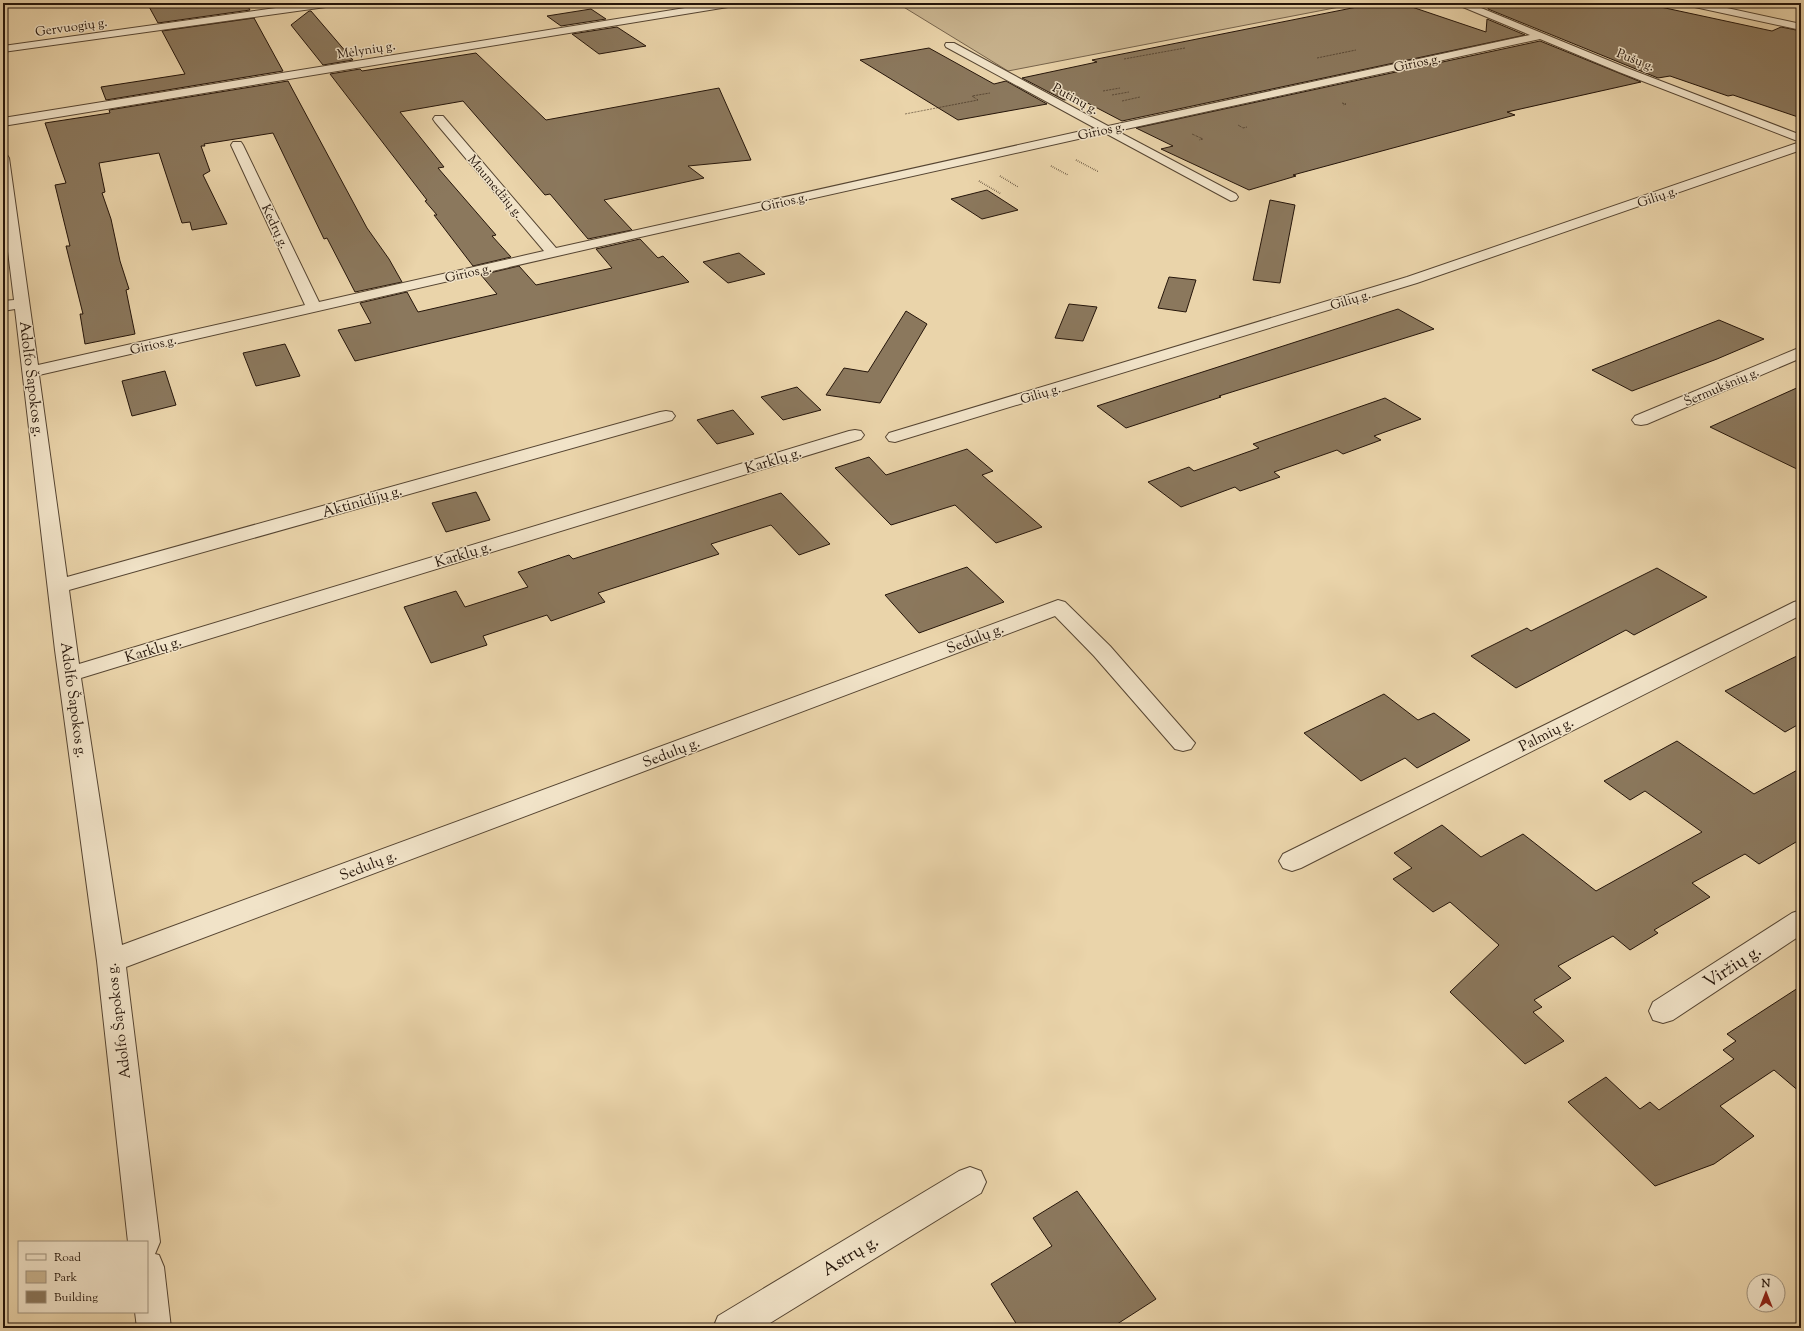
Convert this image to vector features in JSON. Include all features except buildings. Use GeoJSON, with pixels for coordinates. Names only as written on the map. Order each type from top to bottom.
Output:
{"type":"FeatureCollection","features":[{"type":"Feature","properties":{"kind":"street"},"geometry":{"type":"LineString","coordinates":[[3,4],[7,3]]}},
{"type":"Feature","properties":{"kind":"street","name":"Gervuogių g."},"geometry":{"type":"LineString","coordinates":[[3,49],[333,3]]}},
{"type":"Feature","properties":{"kind":"street","name":"Mėlynių g."},"geometry":{"type":"LineString","coordinates":[[3,122],[734,3]]}},
{"type":"Feature","properties":{"kind":"street","name":"Pušų g."},"geometry":{"type":"LineString","coordinates":[[1461,3],[1801,140]]}},
{"type":"Feature","properties":{"kind":"street"},"geometry":{"type":"LineString","coordinates":[[1690,3],[1801,27]]}},
{"type":"Feature","properties":{"kind":"street","name":"Girios g."},"geometry":{"type":"LineString","coordinates":[[31,372],[553,252],[1104,130],[1540,36]]}},
{"type":"Feature","properties":{"kind":"street","name":"Putinų g."},"geometry":{"type":"LineString","coordinates":[[950,45],[1104,130],[1231,197]]}},
{"type":"Feature","properties":{"kind":"street","name":"Maumedžių g."},"geometry":{"type":"LineString","coordinates":[[439,119],[553,252]]}},
{"type":"Feature","properties":{"kind":"street","name":"Kedrų g."},"geometry":{"type":"LineString","coordinates":[[237,145],[314,307]]}},
{"type":"Feature","properties":{"kind":"street","name":"Gilių g."},"geometry":{"type":"LineString","coordinates":[[895,437],[1412,280],[1801,146]]}},
{"type":"Feature","properties":{"kind":"street","name":"Adolfo Šapokos g."},"geometry":{"type":"LineString","coordinates":[[3,158],[12,305],[31,372],[58,586],[111,961],[144,1241]]}},
{"type":"Feature","properties":{"kind":"street","name":"Šermukšnių g."},"geometry":{"type":"LineString","coordinates":[[1641,420],[1801,352]]}},
{"type":"Feature","properties":{"kind":"street","name":"Aktinidijų g."},"geometry":{"type":"LineString","coordinates":[[58,586],[666,416]]}},
{"type":"Feature","properties":{"kind":"street","name":"Karklų g."},"geometry":{"type":"LineString","coordinates":[[70,674],[855,435]]}},
{"type":"Feature","properties":{"kind":"street","name":"Sedulų g."},"geometry":{"type":"LineString","coordinates":[[111,961],[1058,607],[1102,651],[1182,743]]}},
{"type":"Feature","properties":{"kind":"street","name":"Palmių g."},"geometry":{"type":"LineString","coordinates":[[1292,861],[1801,607]]}},
{"type":"Feature","properties":{"kind":"street","name":"Viržių g."},"geometry":{"type":"LineString","coordinates":[[1663,1011],[1801,922]]}},
{"type":"Feature","properties":{"kind":"street","name":"Astrų g."},"geometry":{"type":"LineString","coordinates":[[730,1328],[970,1182]]}},
{"type":"Feature","properties":{"kind":"street"},"geometry":{"type":"LineString","coordinates":[[148,1276],[154,1328]]}},
{"type":"Feature","properties":{"kind":"path"},"geometry":{"type":"LineString","coordinates":[[1124,59],[1185,48]]}},
{"type":"Feature","properties":{"kind":"path"},"geometry":{"type":"LineString","coordinates":[[1317,58],[1356,50]]}},
{"type":"Feature","properties":{"kind":"path"},"geometry":{"type":"LineString","coordinates":[[905,114],[978,100],[972,96],[1026,86]]}},
{"type":"Feature","properties":{"kind":"path"},"geometry":{"type":"LineString","coordinates":[[1103,91],[1120,88]]}},
{"type":"Feature","properties":{"kind":"path"},"geometry":{"type":"LineString","coordinates":[[1112,95],[1129,92]]}},
{"type":"Feature","properties":{"kind":"path"},"geometry":{"type":"LineString","coordinates":[[1122,101],[1140,97]]}},
{"type":"Feature","properties":{"kind":"green space"},"geometry":{"type":"Polygon","coordinates":[[[897,3],[1360,3],[1008,71],[897,3]]]}}]}
